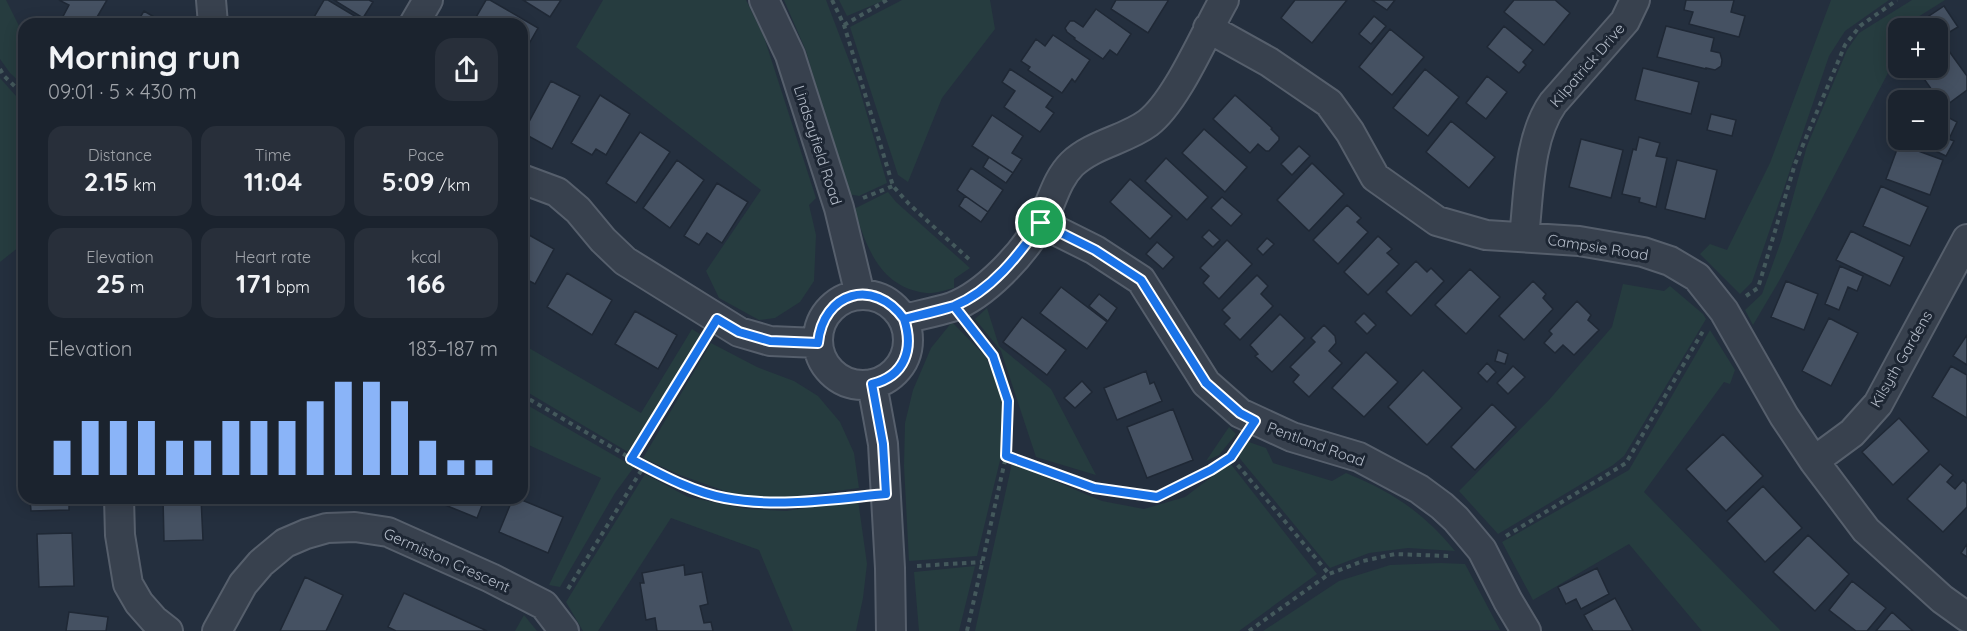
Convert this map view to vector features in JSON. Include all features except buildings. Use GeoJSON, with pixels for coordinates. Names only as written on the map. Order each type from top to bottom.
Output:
{"type":"FeatureCollection","features":[{"type":"Feature","properties":{"kind":"street"},"geometry":{"type":"LineString","coordinates":[[211,0],[212,18]]}},
{"type":"Feature","properties":{"kind":"street"},"geometry":{"type":"LineString","coordinates":[[418,18],[428,0]]}},
{"type":"Feature","properties":{"kind":"street","name":"Lindsayfield Road"},"geometry":{"type":"LineString","coordinates":[[764,0],[790,55],[838,208],[860,295]]}},
{"type":"Feature","properties":{"kind":"street"},"geometry":{"type":"LineString","coordinates":[[904,319],[954,306],[978,292],[1019,255],[1041,223],[1059,182],[1072,164],[1087,153],[1149,122],[1171,96],[1224,0]]}},
{"type":"Feature","properties":{"kind":"street","name":"Kilpatrick Drive"},"geometry":{"type":"LineString","coordinates":[[1524,237],[1531,174],[1539,129],[1544,117],[1553,103],[1625,21],[1635,0]]}},
{"type":"Feature","properties":{"kind":"street","name":"Campsie Road"},"geometry":{"type":"LineString","coordinates":[[1208,28],[1269,62],[1329,103],[1350,132],[1375,177],[1437,221],[1486,235],[1579,241],[1643,252],[1670,261],[1697,278],[1724,311],[1784,416],[1814,462],[1866,530],[1942,599],[1967,616]]}},
{"type":"Feature","properties":{"kind":"street"},"geometry":{"type":"LineString","coordinates":[[528,181],[556,192],[578,210],[603,240],[625,261],[739,332],[770,341],[818,343]]}},
{"type":"Feature","properties":{"kind":"street","name":"Pentland Road"},"geometry":{"type":"LineString","coordinates":[[1041,223],[1095,250],[1141,280],[1206,383],[1240,413],[1292,437],[1359,457],[1419,489],[1442,506],[1482,550],[1526,631]]}},
{"type":"Feature","properties":{"kind":"street","name":"Kilsyth Gardens"},"geometry":{"type":"LineString","coordinates":[[1814,462],[1852,433],[1878,404],[1967,239]]}},
{"type":"Feature","properties":{"kind":"street"},"geometry":{"type":"LineString","coordinates":[[860,295],[874,296],[896,308],[904,319],[908,333],[908,348],[904,362],[895,373],[882,382],[853,385],[840,379],[829,370],[821,357],[818,343],[825,316],[834,305],[847,298],[860,295]]}},
{"type":"Feature","properties":{"kind":"street"},"geometry":{"type":"LineString","coordinates":[[872,384],[883,444],[891,631]]}},
{"type":"Feature","properties":{"kind":"street"},"geometry":{"type":"LineString","coordinates":[[118,504],[120,535],[128,584],[139,603],[154,620],[168,631]]}},
{"type":"Feature","properties":{"kind":"street","name":"Germiston Crescent"},"geometry":{"type":"LineString","coordinates":[[217,631],[243,584],[261,563],[285,543],[327,528],[355,527],[388,532],[491,578],[544,605],[558,623]]}},
{"type":"Feature","properties":{"kind":"path"},"geometry":{"type":"LineString","coordinates":[[832,0],[844,26],[893,186],[909,204],[992,280]]}},
{"type":"Feature","properties":{"kind":"path"},"geometry":{"type":"LineString","coordinates":[[844,26],[887,0]]}},
{"type":"Feature","properties":{"kind":"path"},"geometry":{"type":"LineString","coordinates":[[1249,631],[1329,574],[1363,561],[1395,554],[1457,556],[1482,550],[1626,463],[1706,327],[1724,311],[1758,288],[1795,164],[1845,45],[1860,26],[1897,0]]}},
{"type":"Feature","properties":{"kind":"path"},"geometry":{"type":"LineString","coordinates":[[0,69],[18,89]]}},
{"type":"Feature","properties":{"kind":"path"},"geometry":{"type":"LineString","coordinates":[[954,306],[993,356],[1008,401],[1006,456],[967,631]]}},
{"type":"Feature","properties":{"kind":"path"},"geometry":{"type":"LineString","coordinates":[[631,459],[717,319]]}},
{"type":"Feature","properties":{"kind":"path"},"geometry":{"type":"LineString","coordinates":[[528,399],[644,466],[683,485],[724,498],[775,504],[886,494]]}},
{"type":"Feature","properties":{"kind":"path"},"geometry":{"type":"LineString","coordinates":[[1006,456],[1094,488],[1157,497],[1211,470],[1231,457],[1255,421]]}},
{"type":"Feature","properties":{"kind":"path"},"geometry":{"type":"LineString","coordinates":[[1231,457],[1329,574]]}},
{"type":"Feature","properties":{"kind":"path"},"geometry":{"type":"LineString","coordinates":[[558,623],[644,466]]}},
{"type":"Feature","properties":{"kind":"path"},"geometry":{"type":"LineString","coordinates":[[890,568],[982,562]]}},
{"type":"Feature","properties":{"kind":"green space"},"geometry":{"type":"Polygon","coordinates":[[[0,0],[6,0],[18,24],[18,80],[0,59],[0,0]]]}},
{"type":"Feature","properties":{"kind":"green space"},"geometry":{"type":"Polygon","coordinates":[[[603,0],[746,0],[764,37],[816,198],[809,205],[816,235],[814,281],[800,302],[775,318],[759,320],[719,298],[706,271],[761,190],[576,47],[603,0]]]}},
{"type":"Feature","properties":{"kind":"green space"},"geometry":{"type":"Polygon","coordinates":[[[784,0],[826,0],[858,84],[887,183],[859,196],[848,194],[806,51],[784,0]]]}},
{"type":"Feature","properties":{"kind":"green space"},"geometry":{"type":"Polygon","coordinates":[[[839,0],[885,0],[847,16],[839,0]]]}},
{"type":"Feature","properties":{"kind":"green space"},"geometry":{"type":"Polygon","coordinates":[[[902,0],[990,0],[995,29],[942,98],[908,182],[898,175],[850,27],[902,0]]]}},
{"type":"Feature","properties":{"kind":"green space"},"geometry":{"type":"Polygon","coordinates":[[[1831,0],[1889,0],[1845,31],[1829,56],[1752,282],[1740,294],[1700,254],[1710,244],[1727,250],[1770,163],[1831,0]]]}},
{"type":"Feature","properties":{"kind":"green space"},"geometry":{"type":"Polygon","coordinates":[[[1912,0],[1945,0],[1917,18],[1888,18],[1888,73],[1779,281],[1753,325],[1745,310],[1762,294],[1781,241],[1807,146],[1847,50],[1859,33],[1912,0]]]}},
{"type":"Feature","properties":{"kind":"green space"},"geometry":{"type":"Polygon","coordinates":[[[0,78],[18,98],[18,248],[0,262],[0,78]]]}},
{"type":"Feature","properties":{"kind":"green space"},"geometry":{"type":"Polygon","coordinates":[[[888,192],[896,202],[970,268],[954,279],[954,288],[929,293],[910,289],[897,283],[877,263],[854,209],[888,192]]]}},
{"type":"Feature","properties":{"kind":"green space"},"geometry":{"type":"Polygon","coordinates":[[[1623,284],[1664,291],[1670,286],[1706,319],[1624,456],[1613,465],[1498,534],[1459,491],[1549,400],[1612,327],[1623,284]]]}},
{"type":"Feature","properties":{"kind":"green space"},"geometry":{"type":"Polygon","coordinates":[[[987,308],[999,346],[1051,389],[1096,475],[1036,457],[1001,351],[975,319],[987,308]]]}},
{"type":"Feature","properties":{"kind":"green space"},"geometry":{"type":"Polygon","coordinates":[[[952,322],[986,357],[1002,398],[1003,448],[977,556],[909,561],[904,466],[905,423],[913,390],[931,348],[952,322]]]}},
{"type":"Feature","properties":{"kind":"green space"},"geometry":{"type":"Polygon","coordinates":[[[692,329],[703,336],[628,452],[528,393],[528,347],[641,413],[692,329]]]}},
{"type":"Feature","properties":{"kind":"green space"},"geometry":{"type":"Polygon","coordinates":[[[1710,330],[1735,370],[1730,384],[1724,382],[1644,492],[1781,631],[1702,631],[1629,544],[1533,600],[1502,542],[1629,470],[1710,330]]]}},
{"type":"Feature","properties":{"kind":"green space"},"geometry":{"type":"Polygon","coordinates":[[[711,343],[757,367],[794,381],[818,396],[840,422],[854,453],[859,488],[783,498],[739,496],[680,475],[643,458],[711,343]]]}},
{"type":"Feature","properties":{"kind":"green space"},"geometry":{"type":"Polygon","coordinates":[[[528,405],[634,467],[615,493],[560,587],[549,585],[601,478],[528,445],[528,405]]]}},
{"type":"Feature","properties":{"kind":"green space"},"geometry":{"type":"Polygon","coordinates":[[[1229,427],[1236,434],[1219,455],[1206,461],[1229,427]]]}},
{"type":"Feature","properties":{"kind":"green space"},"geometry":{"type":"Polygon","coordinates":[[[1246,441],[1266,448],[1273,463],[1332,481],[1346,473],[1392,495],[1431,525],[1455,551],[1408,548],[1369,553],[1330,568],[1237,455],[1246,441]]]}},
{"type":"Feature","properties":{"kind":"green space"},"geometry":{"type":"Polygon","coordinates":[[[1012,463],[1102,501],[1144,509],[1185,497],[1230,463],[1317,574],[1239,631],[975,631],[1012,463]]]}},
{"type":"Feature","properties":{"kind":"green space"},"geometry":{"type":"Polygon","coordinates":[[[645,474],[688,497],[747,509],[786,511],[858,500],[867,564],[856,631],[793,631],[759,550],[671,518],[598,631],[583,631],[566,602],[645,474]]]}},
{"type":"Feature","properties":{"kind":"green space"},"geometry":{"type":"Polygon","coordinates":[[[1465,564],[1500,630],[1263,631],[1339,581],[1390,565],[1465,564]]]}},
{"type":"Feature","properties":{"kind":"green space"},"geometry":{"type":"Polygon","coordinates":[[[975,566],[959,631],[919,631],[914,572],[975,566]]]}},
{"type":"Feature","properties":{"kind":"green space"},"geometry":{"type":"Polygon","coordinates":[[[524,615],[537,631],[515,631],[524,615]]]}},
{"type":"Feature","properties":{"kind":"route"},"geometry":{"type":"LineString","coordinates":[[1041,223],[1019,255],[978,292],[954,306],[904,319],[908,333],[908,348],[904,362],[895,373],[882,382],[872,384],[883,444],[886,494],[775,504],[724,498],[683,485],[631,459],[717,319],[739,332],[770,341],[818,343],[825,316],[834,305],[847,298],[860,295],[885,300],[896,308],[904,319],[954,306],[993,356],[1008,401],[1006,456],[1094,488],[1157,497],[1211,470],[1231,457],[1255,421],[1240,413],[1206,383],[1141,280],[1095,250],[1041,223]]}}]}
